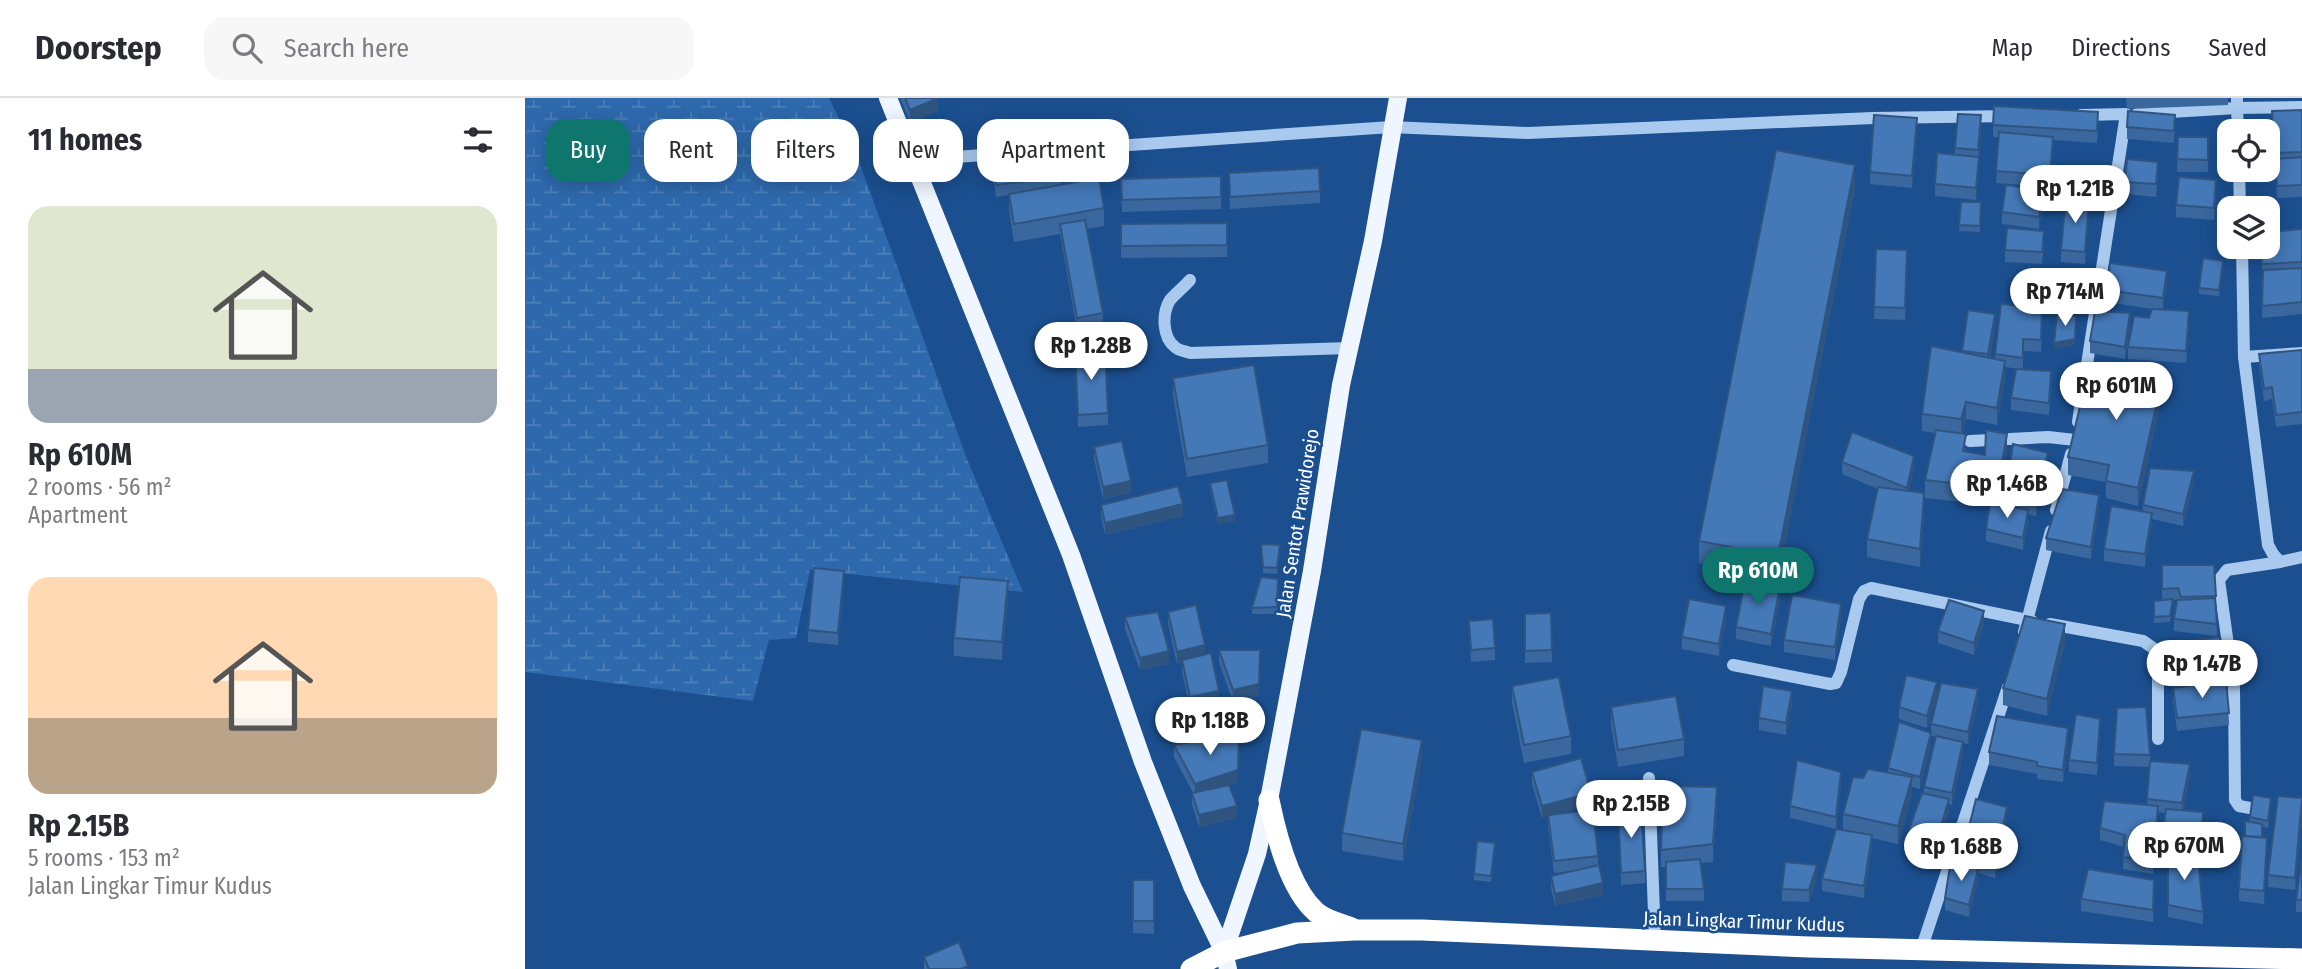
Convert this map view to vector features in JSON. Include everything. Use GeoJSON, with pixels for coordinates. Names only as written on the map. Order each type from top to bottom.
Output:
{"type":"FeatureCollection","features":[{"type":"Feature","properties":{"kind":"highway"},"geometry":{"type":"LineString","coordinates":[[1269,800],[1276,831],[1301,893],[1318,914],[1355,930]]}},
{"type":"Feature","properties":{"kind":"highway","name":"Jalan Lingkar Timur Kudus"},"geometry":{"type":"LineString","coordinates":[[1191,969],[1226,960],[1297,933],[1355,930],[1422,930],[1921,950],[2302,959]]}},
{"type":"Feature","properties":{"kind":"main road"},"geometry":{"type":"LineString","coordinates":[[888,98],[896,119]]}},
{"type":"Feature","properties":{"kind":"main road","name":"Jalan Sentot Prawidorejo"},"geometry":{"type":"LineString","coordinates":[[1226,960],[1257,854],[1269,800],[1312,571],[1341,385],[1373,241],[1398,98]]}},
{"type":"Feature","properties":{"kind":"main road"},"geometry":{"type":"LineString","coordinates":[[922,182],[1071,555],[1143,762],[1192,886],[1226,960]]}},
{"type":"Feature","properties":{"kind":"street"},"geometry":{"type":"LineString","coordinates":[[2073,115],[2126,114],[2237,103],[2302,107]]}},
{"type":"Feature","properties":{"kind":"street"},"geometry":{"type":"LineString","coordinates":[[2021,644],[2075,440],[2126,114]]}},
{"type":"Feature","properties":{"kind":"street"},"geometry":{"type":"LineString","coordinates":[[1129,145],[1391,127],[1528,134],[1873,118],[2019,116]]}},
{"type":"Feature","properties":{"kind":"street"},"geometry":{"type":"LineString","coordinates":[[2242,259],[2244,357],[2268,545],[2280,562]]}},
{"type":"Feature","properties":{"kind":"street"},"geometry":{"type":"LineString","coordinates":[[1190,280],[1170,300],[1165,312],[1168,341],[1177,349],[1191,353],[1350,348]]}},
{"type":"Feature","properties":{"kind":"street"},"geometry":{"type":"LineString","coordinates":[[2244,357],[2302,353]]}},
{"type":"Feature","properties":{"kind":"street"},"geometry":{"type":"LineString","coordinates":[[1970,440],[2048,437],[2075,440]]}},
{"type":"Feature","properties":{"kind":"street"},"geometry":{"type":"LineString","coordinates":[[2250,808],[2239,806],[2235,800],[2234,688],[2219,580],[2227,570],[2302,557]]}},
{"type":"Feature","properties":{"kind":"street"},"geometry":{"type":"LineString","coordinates":[[1733,665],[1836,683],[1859,599],[1864,591],[1871,588],[2143,641],[2156,650],[2157,656],[2158,739]]}},
{"type":"Feature","properties":{"kind":"street"},"geometry":{"type":"LineString","coordinates":[[1921,950],[2010,680]]}},
{"type":"Feature","properties":{"kind":"street"},"geometry":{"type":"LineString","coordinates":[[1649,778],[1655,940]]}},
{"type":"Feature","properties":{"kind":"green space"},"geometry":{"type":"Polygon","coordinates":[[[525,98],[829,98],[839,119],[751,119],[751,182],[859,182],[859,162],[967,459],[1023,592],[810,570],[796,638],[769,640],[753,701],[525,672],[525,98]]]}},
{"type":"Feature","properties":{"kind":"building"},"geometry":{"type":"Polygon","coordinates":[[[905,98],[938,98],[910,110],[905,98]]]}},
{"type":"Feature","properties":{"kind":"building"},"geometry":{"type":"Polygon","coordinates":[[[1994,106],[2098,112],[2097,131],[1993,125],[1994,106]]]}},
{"type":"Feature","properties":{"kind":"building"},"geometry":{"type":"Polygon","coordinates":[[[2302,110],[2302,152],[2280,153],[2280,119],[2272,119],[2272,111],[2302,110]]]}},
{"type":"Feature","properties":{"kind":"building"},"geometry":{"type":"Polygon","coordinates":[[[2128,111],[2175,115],[2174,131],[2127,127],[2128,111]]]}},
{"type":"Feature","properties":{"kind":"building"},"geometry":{"type":"Polygon","coordinates":[[[1958,114],[1981,115],[1978,150],[1955,148],[1958,114]]]}},
{"type":"Feature","properties":{"kind":"building"},"geometry":{"type":"Polygon","coordinates":[[[1874,115],[1917,118],[1912,176],[1870,172],[1874,115]]]}},
{"type":"Feature","properties":{"kind":"building"},"geometry":{"type":"Polygon","coordinates":[[[1999,132],[2053,137],[2050,175],[1996,171],[1999,132]]]}},
{"type":"Feature","properties":{"kind":"building"},"geometry":{"type":"Polygon","coordinates":[[[2178,137],[2208,137],[2208,160],[2177,159],[2178,137]]]}},
{"type":"Feature","properties":{"kind":"building"},"geometry":{"type":"Polygon","coordinates":[[[1776,150],[1855,165],[1778,556],[1699,541],[1776,150]]]}},
{"type":"Feature","properties":{"kind":"building"},"geometry":{"type":"Polygon","coordinates":[[[1937,153],[1979,157],[1976,188],[1935,184],[1937,153]]]}},
{"type":"Feature","properties":{"kind":"building"},"geometry":{"type":"Polygon","coordinates":[[[2302,157],[2302,185],[2277,186],[2277,182],[2280,182],[2280,159],[2302,157]]]}},
{"type":"Feature","properties":{"kind":"building"},"geometry":{"type":"Polygon","coordinates":[[[2127,159],[2158,162],[2156,184],[2125,182],[2127,159]]]}},
{"type":"Feature","properties":{"kind":"building"},"geometry":{"type":"Polygon","coordinates":[[[1319,168],[1320,191],[1230,197],[1229,173],[1319,168]]]}},
{"type":"Feature","properties":{"kind":"building"},"geometry":{"type":"Polygon","coordinates":[[[1221,176],[1221,197],[1122,200],[1121,182],[1129,182],[1129,179],[1221,176]]]}},
{"type":"Feature","properties":{"kind":"building"},"geometry":{"type":"Polygon","coordinates":[[[2179,177],[2216,180],[2214,208],[2176,205],[2179,177]]]}},
{"type":"Feature","properties":{"kind":"building"},"geometry":{"type":"Polygon","coordinates":[[[996,182],[1020,182],[996,185],[996,182]]]}},
{"type":"Feature","properties":{"kind":"building"},"geometry":{"type":"Polygon","coordinates":[[[1076,182],[1100,182],[1104,208],[1014,224],[1009,194],[1076,182]]]}},
{"type":"Feature","properties":{"kind":"building"},"geometry":{"type":"Polygon","coordinates":[[[2006,185],[2043,190],[2039,217],[2002,212],[2006,185]]]}},
{"type":"Feature","properties":{"kind":"building"},"geometry":{"type":"Polygon","coordinates":[[[2066,197],[2089,199],[2085,252],[2061,250],[2066,197]]]}},
{"type":"Feature","properties":{"kind":"building"},"geometry":{"type":"Polygon","coordinates":[[[1961,202],[1981,202],[1980,226],[1959,225],[1961,202]]]}},
{"type":"Feature","properties":{"kind":"building"},"geometry":{"type":"Polygon","coordinates":[[[1085,220],[1103,313],[1077,318],[1060,224],[1085,220]]]}},
{"type":"Feature","properties":{"kind":"building"},"geometry":{"type":"Polygon","coordinates":[[[1227,223],[1227,245],[1121,246],[1121,224],[1227,223]]]}},
{"type":"Feature","properties":{"kind":"building"},"geometry":{"type":"Polygon","coordinates":[[[2007,228],[2044,231],[2042,252],[2005,250],[2007,228]]]}},
{"type":"Feature","properties":{"kind":"building"},"geometry":{"type":"Polygon","coordinates":[[[2302,229],[2302,262],[2262,264],[2262,259],[2280,259],[2280,231],[2302,229]]]}},
{"type":"Feature","properties":{"kind":"building"},"geometry":{"type":"Polygon","coordinates":[[[1876,249],[1907,250],[1905,308],[1874,307],[1876,249]]]}},
{"type":"Feature","properties":{"kind":"building"},"geometry":{"type":"Polygon","coordinates":[[[2203,258],[2223,261],[2219,290],[2199,288],[2203,258]]]}},
{"type":"Feature","properties":{"kind":"building"},"geometry":{"type":"Polygon","coordinates":[[[2110,263],[2167,271],[2163,298],[2107,290],[2110,263]]]}},
{"type":"Feature","properties":{"kind":"building"},"geometry":{"type":"Polygon","coordinates":[[[2302,268],[2302,302],[2262,306],[2263,270],[2302,268]]]}},
{"type":"Feature","properties":{"kind":"building"},"geometry":{"type":"Polygon","coordinates":[[[2001,304],[2042,308],[2041,340],[2023,339],[2023,358],[1995,354],[2001,304]]]}},
{"type":"Feature","properties":{"kind":"building"},"geometry":{"type":"Polygon","coordinates":[[[2152,309],[2189,311],[2186,351],[2128,347],[2134,316],[2149,318],[2152,309]]]}},
{"type":"Feature","properties":{"kind":"building"},"geometry":{"type":"Polygon","coordinates":[[[1968,310],[1995,314],[1988,354],[1962,351],[1968,310]]]}},
{"type":"Feature","properties":{"kind":"building"},"geometry":{"type":"Polygon","coordinates":[[[2095,311],[2130,313],[2125,347],[2090,341],[2095,311]]]}},
{"type":"Feature","properties":{"kind":"building"},"geometry":{"type":"Polygon","coordinates":[[[2057,314],[2076,316],[2075,339],[2054,343],[2057,314]]]}},
{"type":"Feature","properties":{"kind":"building"},"geometry":{"type":"Polygon","coordinates":[[[1931,346],[2005,361],[1997,408],[1966,402],[1961,419],[1922,414],[1931,346]]]}},
{"type":"Feature","properties":{"kind":"building"},"geometry":{"type":"Polygon","coordinates":[[[1105,349],[1108,413],[1078,415],[1075,351],[1105,349]]]}},
{"type":"Feature","properties":{"kind":"building"},"geometry":{"type":"Polygon","coordinates":[[[2302,350],[2302,412],[2276,415],[2272,387],[2264,389],[2259,354],[2302,350]]]}},
{"type":"Feature","properties":{"kind":"building"},"geometry":{"type":"Polygon","coordinates":[[[1254,365],[1268,445],[1187,459],[1173,378],[1254,365]]]}},
{"type":"Feature","properties":{"kind":"building"},"geometry":{"type":"Polygon","coordinates":[[[2090,365],[2162,379],[2138,488],[2106,481],[2109,465],[2068,457],[2090,365]]]}},
{"type":"Feature","properties":{"kind":"building"},"geometry":{"type":"Polygon","coordinates":[[[2016,369],[2051,371],[2049,403],[2011,398],[2016,369]]]}},
{"type":"Feature","properties":{"kind":"building"},"geometry":{"type":"Polygon","coordinates":[[[1936,430],[1966,434],[1963,451],[1985,455],[1986,430],[2007,434],[1998,488],[1925,480],[1936,430]]]}},
{"type":"Feature","properties":{"kind":"building"},"geometry":{"type":"Polygon","coordinates":[[[1852,432],[1914,456],[1907,488],[1842,462],[1852,432]]]}},
{"type":"Feature","properties":{"kind":"building"},"geometry":{"type":"Polygon","coordinates":[[[1122,441],[1131,481],[1103,487],[1094,447],[1122,441]]]}},
{"type":"Feature","properties":{"kind":"building"},"geometry":{"type":"Polygon","coordinates":[[[2013,444],[2048,453],[2036,504],[2005,496],[2013,444]]]}},
{"type":"Feature","properties":{"kind":"building"},"geometry":{"type":"Polygon","coordinates":[[[2150,468],[2194,471],[2183,514],[2143,505],[2150,468]]]}},
{"type":"Feature","properties":{"kind":"building"},"geometry":{"type":"Polygon","coordinates":[[[1227,480],[1235,515],[1218,518],[1210,483],[1227,480]]]}},
{"type":"Feature","properties":{"kind":"building"},"geometry":{"type":"Polygon","coordinates":[[[1178,486],[1183,504],[1105,523],[1101,505],[1178,486]]]}},
{"type":"Feature","properties":{"kind":"building"},"geometry":{"type":"Polygon","coordinates":[[[1878,487],[1924,493],[1920,549],[1867,539],[1878,487]]]}},
{"type":"Feature","properties":{"kind":"building"},"geometry":{"type":"Polygon","coordinates":[[[2062,489],[2099,495],[2091,547],[2046,538],[2062,489]]]}},
{"type":"Feature","properties":{"kind":"building"},"geometry":{"type":"Polygon","coordinates":[[[1990,502],[2028,510],[2023,538],[1986,529],[1990,502]]]}},
{"type":"Feature","properties":{"kind":"building"},"geometry":{"type":"Polygon","coordinates":[[[2111,506],[2152,513],[2145,554],[2104,549],[2111,506]]]}},
{"type":"Feature","properties":{"kind":"building"},"geometry":{"type":"Polygon","coordinates":[[[1261,544],[1280,545],[1277,568],[1263,567],[1261,544]]]}},
{"type":"Feature","properties":{"kind":"building"},"geometry":{"type":"Polygon","coordinates":[[[2162,565],[2214,565],[2216,596],[2181,597],[2178,588],[2162,589],[2162,565]]]}},
{"type":"Feature","properties":{"kind":"building"},"geometry":{"type":"Polygon","coordinates":[[[814,568],[844,571],[838,633],[808,630],[814,568]]]}},
{"type":"Feature","properties":{"kind":"building"},"geometry":{"type":"Polygon","coordinates":[[[960,577],[1008,581],[1002,642],[954,638],[960,577]]]}},
{"type":"Feature","properties":{"kind":"building"},"geometry":{"type":"Polygon","coordinates":[[[1261,577],[1278,579],[1277,607],[1252,608],[1261,577]]]}},
{"type":"Feature","properties":{"kind":"building"},"geometry":{"type":"Polygon","coordinates":[[[1745,581],[1780,587],[1771,634],[1736,627],[1745,581]]]}},
{"type":"Feature","properties":{"kind":"building"},"geometry":{"type":"Polygon","coordinates":[[[1792,595],[1841,604],[1835,647],[1784,640],[1792,595]]]}},
{"type":"Feature","properties":{"kind":"building"},"geometry":{"type":"Polygon","coordinates":[[[2215,598],[2217,624],[2174,619],[2177,600],[2215,598]]]}},
{"type":"Feature","properties":{"kind":"building"},"geometry":{"type":"Polygon","coordinates":[[[1689,599],[1726,606],[1719,644],[1682,637],[1689,599]]]}},
{"type":"Feature","properties":{"kind":"building"},"geometry":{"type":"Polygon","coordinates":[[[2173,599],[2170,616],[2154,617],[2154,601],[2173,599]]]}},
{"type":"Feature","properties":{"kind":"building"},"geometry":{"type":"Polygon","coordinates":[[[1949,600],[1984,611],[1974,643],[1938,631],[1949,600]]]}},
{"type":"Feature","properties":{"kind":"building"},"geometry":{"type":"Polygon","coordinates":[[[1196,605],[1205,645],[1177,652],[1168,612],[1196,605]]]}},
{"type":"Feature","properties":{"kind":"building"},"geometry":{"type":"Polygon","coordinates":[[[1158,612],[1169,651],[1140,658],[1125,617],[1158,612]]]}},
{"type":"Feature","properties":{"kind":"building"},"geometry":{"type":"Polygon","coordinates":[[[1551,613],[1552,650],[1525,651],[1525,614],[1551,613]]]}},
{"type":"Feature","properties":{"kind":"building"},"geometry":{"type":"Polygon","coordinates":[[[2025,616],[2065,624],[2047,699],[2003,688],[2025,616]]]}},
{"type":"Feature","properties":{"kind":"building"},"geometry":{"type":"Polygon","coordinates":[[[1493,619],[1495,648],[1471,650],[1469,621],[1493,619]]]}},
{"type":"Feature","properties":{"kind":"building"},"geometry":{"type":"Polygon","coordinates":[[[2220,637],[2226,676],[2176,681],[2172,643],[2220,637]]]}},
{"type":"Feature","properties":{"kind":"building"},"geometry":{"type":"Polygon","coordinates":[[[1219,650],[1260,650],[1259,684],[1233,690],[1219,650]]]}},
{"type":"Feature","properties":{"kind":"building"},"geometry":{"type":"Polygon","coordinates":[[[1211,653],[1219,691],[1190,697],[1182,660],[1211,653]]]}},
{"type":"Feature","properties":{"kind":"building"},"geometry":{"type":"Polygon","coordinates":[[[1906,675],[1937,682],[1927,716],[1899,707],[1906,675]]]}},
{"type":"Feature","properties":{"kind":"building"},"geometry":{"type":"Polygon","coordinates":[[[1559,677],[1571,736],[1524,745],[1512,686],[1559,677]]]}},
{"type":"Feature","properties":{"kind":"building"},"geometry":{"type":"Polygon","coordinates":[[[2226,681],[2229,713],[2177,718],[2173,688],[2226,681]]]}},
{"type":"Feature","properties":{"kind":"building"},"geometry":{"type":"Polygon","coordinates":[[[1941,683],[1978,689],[1968,732],[1931,724],[1941,683]]]}},
{"type":"Feature","properties":{"kind":"building"},"geometry":{"type":"Polygon","coordinates":[[[1763,686],[1792,691],[1786,723],[1759,718],[1763,686]]]}},
{"type":"Feature","properties":{"kind":"building"},"geometry":{"type":"Polygon","coordinates":[[[1676,696],[1684,739],[1618,750],[1611,707],[1676,696]]]}},
{"type":"Feature","properties":{"kind":"building"},"geometry":{"type":"Polygon","coordinates":[[[2146,707],[2150,755],[2114,754],[2117,708],[2146,707]]]}},
{"type":"Feature","properties":{"kind":"building"},"geometry":{"type":"Polygon","coordinates":[[[2076,714],[2100,719],[2097,763],[2069,760],[2076,714]]]}},
{"type":"Feature","properties":{"kind":"building"},"geometry":{"type":"Polygon","coordinates":[[[1997,716],[2068,728],[2063,770],[2037,766],[2037,762],[1989,752],[1997,716]]]}},
{"type":"Feature","properties":{"kind":"building"},"geometry":{"type":"Polygon","coordinates":[[[1899,722],[1931,733],[1920,777],[1888,768],[1899,722]]]}},
{"type":"Feature","properties":{"kind":"building"},"geometry":{"type":"Polygon","coordinates":[[[1361,729],[1422,740],[1403,844],[1342,833],[1361,729]]]}},
{"type":"Feature","properties":{"kind":"building"},"geometry":{"type":"Polygon","coordinates":[[[1239,732],[1238,770],[1195,784],[1174,745],[1239,732]]]}},
{"type":"Feature","properties":{"kind":"building"},"geometry":{"type":"Polygon","coordinates":[[[1936,736],[1963,742],[1952,793],[1924,787],[1936,736]]]}},
{"type":"Feature","properties":{"kind":"building"},"geometry":{"type":"Polygon","coordinates":[[[1581,758],[1591,793],[1542,806],[1532,772],[1581,758]]]}},
{"type":"Feature","properties":{"kind":"building"},"geometry":{"type":"Polygon","coordinates":[[[1797,760],[1841,772],[1836,817],[1790,806],[1797,760]]]}},
{"type":"Feature","properties":{"kind":"building"},"geometry":{"type":"Polygon","coordinates":[[[2150,761],[2190,764],[2182,803],[2147,799],[2150,761]]]}},
{"type":"Feature","properties":{"kind":"building"},"geometry":{"type":"Polygon","coordinates":[[[1868,769],[1912,777],[1898,826],[1843,814],[1853,777],[1863,778],[1868,769]]]}},
{"type":"Feature","properties":{"kind":"building"},"geometry":{"type":"Polygon","coordinates":[[[1229,785],[1237,806],[1199,815],[1192,793],[1229,785]]]}},
{"type":"Feature","properties":{"kind":"building"},"geometry":{"type":"Polygon","coordinates":[[[1663,786],[1717,787],[1713,844],[1661,850],[1663,786]]]}},
{"type":"Feature","properties":{"kind":"building"},"geometry":{"type":"Polygon","coordinates":[[[1922,793],[1949,799],[1934,849],[1905,841],[1922,793]]]}},
{"type":"Feature","properties":{"kind":"building"},"geometry":{"type":"Polygon","coordinates":[[[2253,795],[2271,798],[2268,821],[2250,817],[2253,795]]]}},
{"type":"Feature","properties":{"kind":"building"},"geometry":{"type":"Polygon","coordinates":[[[2278,796],[2302,798],[2295,878],[2268,875],[2278,796]]]}},
{"type":"Feature","properties":{"kind":"building"},"geometry":{"type":"Polygon","coordinates":[[[1976,799],[2007,807],[1995,866],[1962,855],[1976,799]]]}},
{"type":"Feature","properties":{"kind":"building"},"geometry":{"type":"Polygon","coordinates":[[[2104,801],[2158,806],[2153,862],[2123,857],[2125,835],[2100,828],[2104,801]]]}},
{"type":"Feature","properties":{"kind":"building"},"geometry":{"type":"Polygon","coordinates":[[[1641,807],[1645,871],[1621,873],[1618,809],[1641,807]]]}},
{"type":"Feature","properties":{"kind":"building"},"geometry":{"type":"Polygon","coordinates":[[[2166,809],[2203,812],[2201,843],[2162,837],[2166,809]]]}},
{"type":"Feature","properties":{"kind":"building"},"geometry":{"type":"Polygon","coordinates":[[[1593,810],[1598,856],[1554,861],[1548,815],[1593,810]]]}},
{"type":"Feature","properties":{"kind":"building"},"geometry":{"type":"Polygon","coordinates":[[[2245,821],[2262,824],[2262,837],[2245,836],[2245,821]]]}},
{"type":"Feature","properties":{"kind":"building"},"geometry":{"type":"Polygon","coordinates":[[[1836,829],[1872,835],[1864,886],[1822,879],[1836,829]]]}},
{"type":"Feature","properties":{"kind":"building"},"geometry":{"type":"Polygon","coordinates":[[[2242,836],[2267,838],[2264,891],[2239,889],[2242,836]]]}},
{"type":"Feature","properties":{"kind":"building"},"geometry":{"type":"Polygon","coordinates":[[[1477,841],[1495,843],[1491,876],[1474,874],[1477,841]]]}},
{"type":"Feature","properties":{"kind":"building"},"geometry":{"type":"Polygon","coordinates":[[[2168,852],[2198,857],[2203,912],[2168,905],[2168,852]]]}},
{"type":"Feature","properties":{"kind":"building"},"geometry":{"type":"Polygon","coordinates":[[[1700,859],[1704,889],[1666,889],[1666,862],[1700,859]]]}},
{"type":"Feature","properties":{"kind":"building"},"geometry":{"type":"Polygon","coordinates":[[[2302,859],[2302,900],[2296,900],[2302,859]]]}},
{"type":"Feature","properties":{"kind":"building"},"geometry":{"type":"Polygon","coordinates":[[[1951,860],[1978,869],[1969,905],[1945,898],[1951,860]]]}},
{"type":"Feature","properties":{"kind":"building"},"geometry":{"type":"Polygon","coordinates":[[[1785,862],[1817,865],[1809,890],[1782,889],[1785,862]]]}},
{"type":"Feature","properties":{"kind":"building"},"geometry":{"type":"Polygon","coordinates":[[[1599,865],[1603,883],[1555,894],[1551,876],[1599,865]]]}},
{"type":"Feature","properties":{"kind":"building"},"geometry":{"type":"Polygon","coordinates":[[[2088,869],[2154,880],[2153,910],[2081,899],[2088,869]]]}},
{"type":"Feature","properties":{"kind":"building"},"geometry":{"type":"Polygon","coordinates":[[[1133,880],[1154,880],[1154,921],[1133,921],[1133,880]]]}},
{"type":"Feature","properties":{"kind":"building"},"geometry":{"type":"Polygon","coordinates":[[[959,942],[968,966],[961,969],[929,969],[924,957],[959,942]]]}}]}
